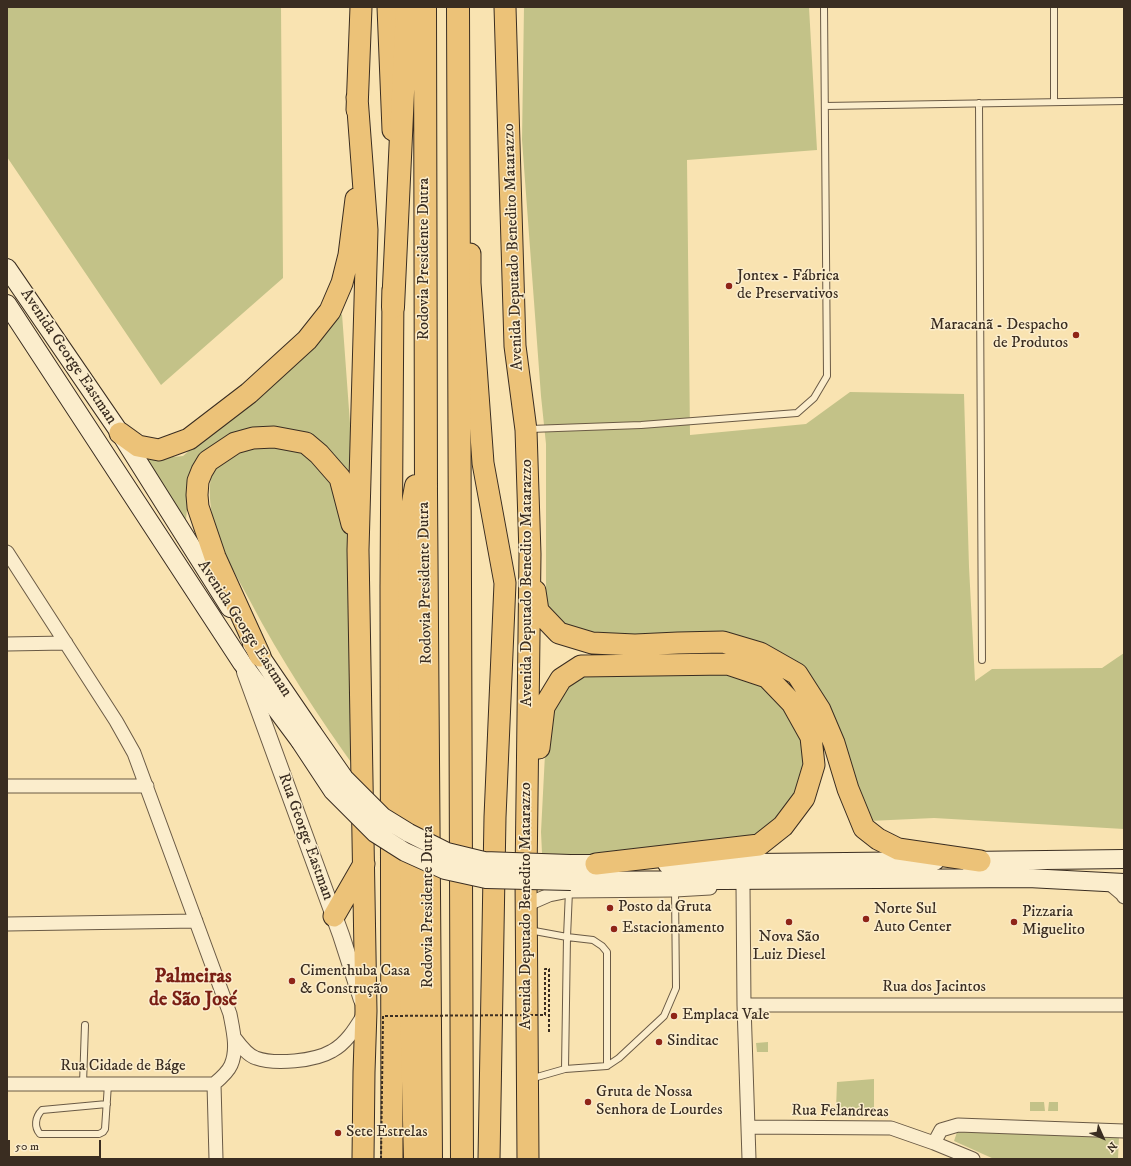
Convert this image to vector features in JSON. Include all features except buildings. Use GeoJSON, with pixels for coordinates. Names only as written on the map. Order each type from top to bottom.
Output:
{"type":"FeatureCollection","features":[{"type":"Feature","properties":{"kind":"highway"},"geometry":{"type":"LineString","coordinates":[[393,308],[407,7]]}},
{"type":"Feature","properties":{"kind":"highway","name":"Rodovia Presidente Dutra"},"geometry":{"type":"LineString","coordinates":[[425,7],[425,437],[431,1159]]}},
{"type":"Feature","properties":{"kind":"highway","name":"Rodovia Presidente Dutra"},"geometry":{"type":"LineString","coordinates":[[459,7],[462,1159]]}},
{"type":"Feature","properties":{"kind":"highway"},"geometry":{"type":"LineString","coordinates":[[415,1159],[412,1042],[409,524],[425,437]]}},
{"type":"Feature","properties":{"kind":"main road"},"geometry":{"type":"LineString","coordinates":[[120,433],[138,446],[159,450],[189,439],[249,393],[307,340],[330,311],[342,283],[349,255],[357,183],[357,97],[361,7]]}},
{"type":"Feature","properties":{"kind":"main road","name":"Rodovia Presidente Dutra"},"geometry":{"type":"LineString","coordinates":[[388,7],[394,182],[391,578],[392,1159]]}},
{"type":"Feature","properties":{"kind":"main road"},"geometry":{"type":"LineString","coordinates":[[459,7],[468,91],[470,282],[483,463],[505,583],[495,817],[489,1159]]}},
{"type":"Feature","properties":{"kind":"main road","name":"Avenida Deputado Benedito Matarazzo"},"geometry":{"type":"LineString","coordinates":[[505,7],[515,346],[526,430],[530,554],[526,879],[526,1080],[528,1159]]}},
{"type":"Feature","properties":{"kind":"main road"},"geometry":{"type":"LineString","coordinates":[[357,97],[368,230],[358,550],[366,1010],[363,1159]]}},
{"type":"Feature","properties":{"kind":"main road","name":"Avenida George Eastman"},"geometry":{"type":"LineString","coordinates":[[7,268],[120,433],[251,659]]}},
{"type":"Feature","properties":{"kind":"main road","name":"Avenida George Eastman"},"geometry":{"type":"LineString","coordinates":[[7,304],[306,737],[344,778],[384,817],[409,834],[447,852],[570,879]]}},
{"type":"Feature","properties":{"kind":"main road"},"geometry":{"type":"LineString","coordinates":[[251,659],[198,507],[196,495],[198,481],[208,461],[235,443],[253,438],[274,437],[306,443],[319,454],[340,478],[358,550]]}},
{"type":"Feature","properties":{"kind":"main road"},"geometry":{"type":"LineString","coordinates":[[530,554],[538,611],[559,633],[592,643],[635,645],[723,642],[760,653],[797,674],[820,710],[834,743],[848,789],[864,828],[878,839],[898,849],[980,861]]}},
{"type":"Feature","properties":{"kind":"main road"},"geometry":{"type":"LineString","coordinates":[[526,879],[535,831],[538,754],[544,707],[561,679],[581,666],[728,664],[767,677],[792,703],[811,737],[814,766],[804,798],[783,826],[759,845],[596,864],[570,879]]}},
{"type":"Feature","properties":{"kind":"main road"},"geometry":{"type":"LineString","coordinates":[[596,864],[1124,859]]}},
{"type":"Feature","properties":{"kind":"main road"},"geometry":{"type":"LineString","coordinates":[[334,916],[364,864]]}},
{"type":"Feature","properties":{"kind":"main road"},"geometry":{"type":"LineString","coordinates":[[570,879],[1028,878],[1116,883]]}},
{"type":"Feature","properties":{"kind":"street"},"geometry":{"type":"LineString","coordinates":[[7,552],[116,721],[134,753],[230,1014],[234,1037],[234,1052],[231,1065],[214,1084],[216,1159]]}},
{"type":"Feature","properties":{"kind":"street"},"geometry":{"type":"LineString","coordinates":[[7,644],[66,643]]}},
{"type":"Feature","properties":{"kind":"street","name":"Rua George Eastman"},"geometry":{"type":"LineString","coordinates":[[251,659],[366,1010]]}},
{"type":"Feature","properties":{"kind":"street"},"geometry":{"type":"LineString","coordinates":[[7,786],[147,786]]}},
{"type":"Feature","properties":{"kind":"street"},"geometry":{"type":"LineString","coordinates":[[526,908],[533,902],[549,895],[570,879],[675,890],[743,886],[908,884],[1028,878]]}},
{"type":"Feature","properties":{"kind":"street"},"geometry":{"type":"LineString","coordinates":[[1116,883],[1124,897]]}},
{"type":"Feature","properties":{"kind":"street"},"geometry":{"type":"LineString","coordinates":[[743,886],[744,1005],[749,1159]]}},
{"type":"Feature","properties":{"kind":"street"},"geometry":{"type":"LineString","coordinates":[[7,924],[196,921]]}},
{"type":"Feature","properties":{"kind":"street","name":"Rua dos Jacintos"},"geometry":{"type":"LineString","coordinates":[[744,1005],[1124,1005]]}},
{"type":"Feature","properties":{"kind":"street"},"geometry":{"type":"LineString","coordinates":[[234,1037],[241,1046],[256,1058],[264,1060],[294,1061],[320,1057],[333,1051],[343,1043],[356,1028],[366,1010]]}},
{"type":"Feature","properties":{"kind":"street","name":"Rua Cidade de Báge"},"geometry":{"type":"LineString","coordinates":[[7,1084],[214,1084]]}},
{"type":"Feature","properties":{"kind":"street"},"geometry":{"type":"LineString","coordinates":[[934,1143],[941,1130],[958,1125],[1124,1131]]}},
{"type":"Feature","properties":{"kind":"street","name":"Rua Felandreas"},"geometry":{"type":"LineString","coordinates":[[749,1127],[891,1128],[973,1159]]}},
{"type":"Feature","properties":{"kind":"lane"},"geometry":{"type":"LineString","coordinates":[[526,430],[641,425],[797,413],[814,398],[827,376],[824,7]]}},
{"type":"Feature","properties":{"kind":"lane"},"geometry":{"type":"LineString","coordinates":[[1054,7],[1054,102]]}},
{"type":"Feature","properties":{"kind":"lane"},"geometry":{"type":"LineString","coordinates":[[825,106],[979,102],[1124,101]]}},
{"type":"Feature","properties":{"kind":"lane"},"geometry":{"type":"LineString","coordinates":[[979,102],[982,660]]}},
{"type":"Feature","properties":{"kind":"lane"},"geometry":{"type":"LineString","coordinates":[[565,1069],[567,937],[570,879]]}},
{"type":"Feature","properties":{"kind":"lane"},"geometry":{"type":"LineString","coordinates":[[526,1080],[565,1069],[607,1066],[619,1058],[664,1016],[676,988],[675,890]]}},
{"type":"Feature","properties":{"kind":"lane"},"geometry":{"type":"LineString","coordinates":[[527,930],[594,940],[607,952],[607,1066]]}},
{"type":"Feature","properties":{"kind":"lane"},"geometry":{"type":"LineString","coordinates":[[83,1084],[85,1025]]}},
{"type":"Feature","properties":{"kind":"lane"},"geometry":{"type":"LineString","coordinates":[[107,1104],[42,1110],[38,1114],[35,1124],[37,1131],[40,1134],[99,1134],[103,1132],[105,1129],[107,1104],[108,1084]]}},
{"type":"Feature","properties":{"kind":"path"},"geometry":{"type":"LineString","coordinates":[[381,1159],[383,1016],[545,1015],[545,969],[550,969],[549,1033]]}},
{"type":"Feature","properties":{"kind":"shaded area"},"geometry":{"type":"Polygon","coordinates":[[[7,7],[281,7],[283,278],[161,385],[7,157],[7,7]]]}},
{"type":"Feature","properties":{"kind":"shaded area"},"geometry":{"type":"Polygon","coordinates":[[[524,7],[809,7],[817,150],[687,160],[690,435],[806,424],[850,392],[964,394],[969,567],[975,681],[992,669],[1102,668],[1124,653],[1124,829],[934,818],[869,821],[828,710],[766,646],[594,635],[562,623],[546,604],[546,444],[541,396],[522,140],[524,7]]]}},
{"type":"Feature","properties":{"kind":"shaded area"},"geometry":{"type":"Polygon","coordinates":[[[342,314],[355,492],[317,442],[282,427],[241,432],[191,474],[185,528],[142,460],[183,456],[342,314]]]}},
{"type":"Feature","properties":{"kind":"shaded area"},"geometry":{"type":"Polygon","coordinates":[[[265,444],[300,451],[319,464],[339,494],[350,541],[358,772],[314,709],[261,622],[231,566],[216,531],[212,516],[210,488],[213,472],[216,466],[220,461],[232,454],[265,444]]]}},
{"type":"Feature","properties":{"kind":"shaded area"},"geometry":{"type":"Polygon","coordinates":[[[727,670],[763,682],[786,707],[805,739],[807,765],[798,795],[756,839],[593,857],[542,853],[541,832],[545,754],[551,709],[565,684],[583,673],[727,670]]]}},
{"type":"Feature","properties":{"kind":"shaded area"},"geometry":{"type":"Polygon","coordinates":[[[768,1042],[768,1052],[757,1052],[756,1043],[768,1042]]]}},
{"type":"Feature","properties":{"kind":"shaded area"},"geometry":{"type":"Polygon","coordinates":[[[874,1079],[874,1110],[854,1108],[836,1109],[837,1082],[874,1079]]]}},
{"type":"Feature","properties":{"kind":"shaded area"},"geometry":{"type":"Polygon","coordinates":[[[1030,1102],[1044,1102],[1045,1111],[1030,1111],[1030,1102]]]}},
{"type":"Feature","properties":{"kind":"shaded area"},"geometry":{"type":"Polygon","coordinates":[[[1049,1102],[1058,1102],[1058,1111],[1048,1111],[1049,1102]]]}},
{"type":"Feature","properties":{"kind":"shaded area"},"geometry":{"type":"Polygon","coordinates":[[[957,1132],[1119,1136],[1118,1159],[994,1159],[954,1141],[957,1132]]]}},
{"type":"Feature","properties":{"kind":"place","name":"Jontex - Fábrica de Preservativos"},"geometry":{"type":"Point","coordinates":[729,286]}},
{"type":"Feature","properties":{"kind":"place","name":"Maracanã - Despacho de Produtos"},"geometry":{"type":"Point","coordinates":[1076,335]}},
{"type":"Feature","properties":{"kind":"place","name":"Posto da Gruta"},"geometry":{"type":"Point","coordinates":[610,908]}},
{"type":"Feature","properties":{"kind":"place","name":"Norte Sul Auto Center"},"geometry":{"type":"Point","coordinates":[866,919]}},
{"type":"Feature","properties":{"kind":"place","name":"Nova São Luiz Diesel"},"geometry":{"type":"Point","coordinates":[789,922]}},
{"type":"Feature","properties":{"kind":"place","name":"Pizzaria Miguelito"},"geometry":{"type":"Point","coordinates":[1014,922]}},
{"type":"Feature","properties":{"kind":"place","name":"Estacionamento"},"geometry":{"type":"Point","coordinates":[614,929]}},
{"type":"Feature","properties":{"kind":"place","name":"Cimenthuba Casa & Construção"},"geometry":{"type":"Point","coordinates":[292,981]}},
{"type":"Feature","properties":{"kind":"place","name":"Emplaca Vale"},"geometry":{"type":"Point","coordinates":[674,1016]}},
{"type":"Feature","properties":{"kind":"place","name":"Sinditac"},"geometry":{"type":"Point","coordinates":[659,1042]}},
{"type":"Feature","properties":{"kind":"place","name":"Gruta de Nossa Senhora de Lourdes"},"geometry":{"type":"Point","coordinates":[588,1102]}},
{"type":"Feature","properties":{"kind":"place","name":"Sete Estrelas"},"geometry":{"type":"Point","coordinates":[338,1133]}},
{"type":"Feature","properties":{"kind":"district","name":"Palmeiras de São José"},"geometry":{"type":"Point","coordinates":[193,990]}}]}
